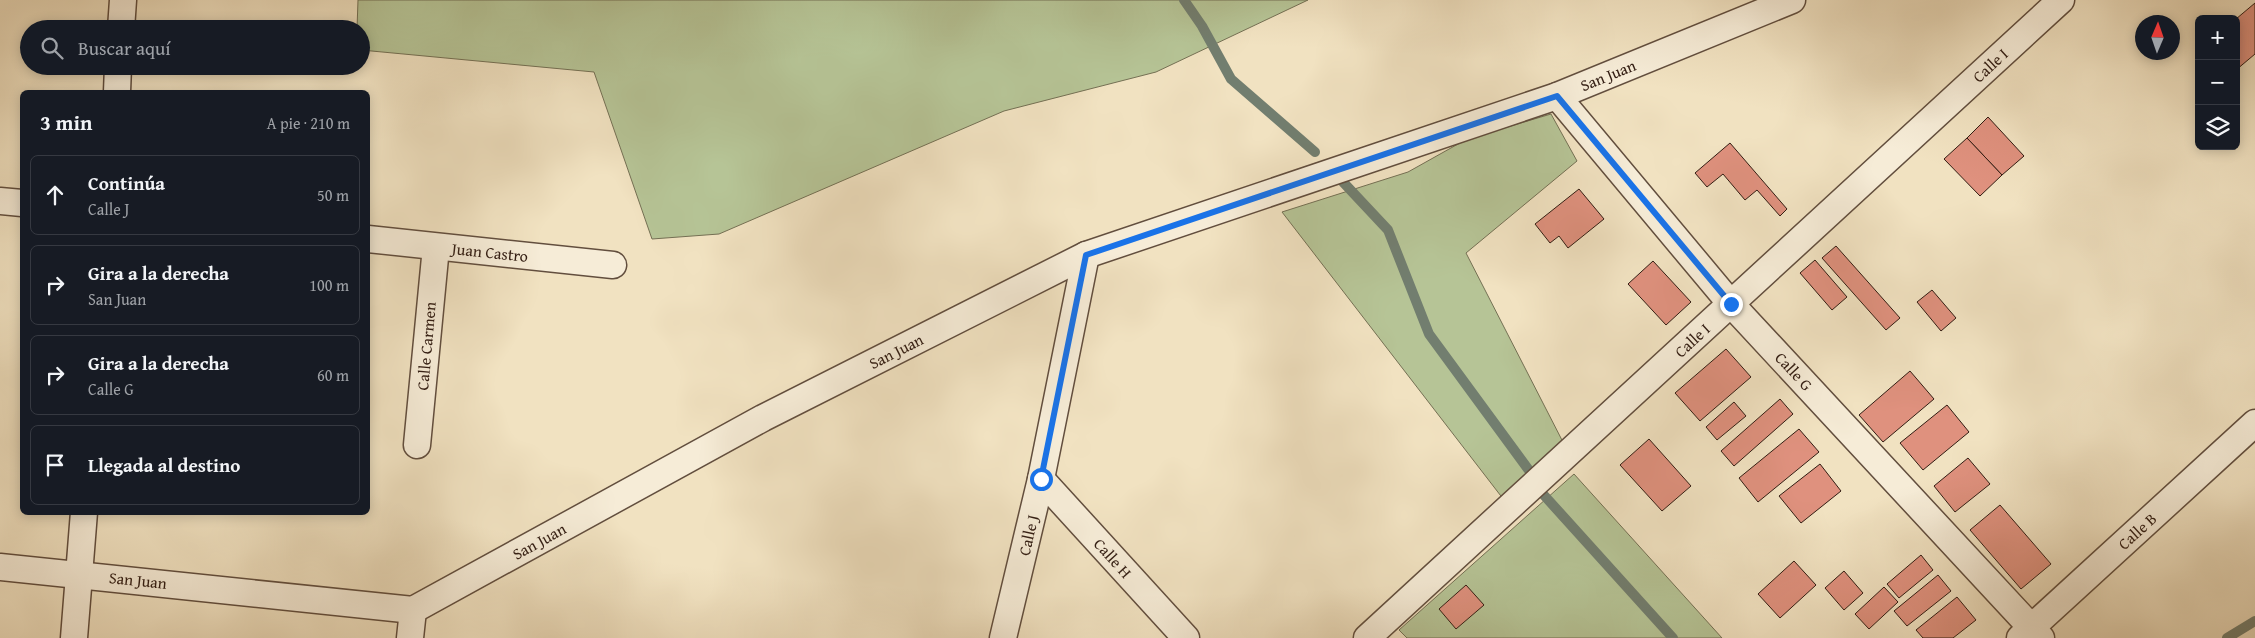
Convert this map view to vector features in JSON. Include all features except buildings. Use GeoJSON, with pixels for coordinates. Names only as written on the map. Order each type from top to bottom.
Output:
{"type":"FeatureCollection","features":[{"type":"Feature","properties":{"kind":"street"},"geometry":{"type":"LineString","coordinates":[[121,20],[122,0]]}},
{"type":"Feature","properties":{"kind":"street","name":"San Juan"},"geometry":{"type":"LineString","coordinates":[[0,567],[413,610],[763,418],[1086,255],[1557,96],[1792,0]]}},
{"type":"Feature","properties":{"kind":"street","name":"Calle I"},"geometry":{"type":"LineString","coordinates":[[1366,638],[2061,0]]}},
{"type":"Feature","properties":{"kind":"street"},"geometry":{"type":"LineString","coordinates":[[116,90],[117,75]]}},
{"type":"Feature","properties":{"kind":"street","name":"Calle G"},"geometry":{"type":"LineString","coordinates":[[1557,96],[1731,304],[2031,634]]}},
{"type":"Feature","properties":{"kind":"street"},"geometry":{"type":"LineString","coordinates":[[0,201],[20,203]]}},
{"type":"Feature","properties":{"kind":"street","name":"Juan Castro"},"geometry":{"type":"LineString","coordinates":[[370,239],[613,265]]}},
{"type":"Feature","properties":{"kind":"street","name":"Calle Carmen"},"geometry":{"type":"LineString","coordinates":[[417,445],[436,247]]}},
{"type":"Feature","properties":{"kind":"street","name":"Calle J"},"geometry":{"type":"LineString","coordinates":[[1003,638],[1041,479],[1086,255]]}},
{"type":"Feature","properties":{"kind":"street","name":"Calle B"},"geometry":{"type":"LineString","coordinates":[[2031,634],[2255,424]]}},
{"type":"Feature","properties":{"kind":"street","name":"Calle H"},"geometry":{"type":"LineString","coordinates":[[1041,479],[1186,638]]}},
{"type":"Feature","properties":{"kind":"street"},"geometry":{"type":"LineString","coordinates":[[74,638],[84,515]]}},
{"type":"Feature","properties":{"kind":"street"},"geometry":{"type":"LineString","coordinates":[[410,638],[413,610]]}},
{"type":"Feature","properties":{"kind":"green space"},"geometry":{"type":"Polygon","coordinates":[[[358,0],[1308,0],[1156,72],[1004,111],[719,234],[652,239],[594,72],[370,51],[370,20],[357,20],[358,0]]]}},
{"type":"Feature","properties":{"kind":"green space"},"geometry":{"type":"Polygon","coordinates":[[[1551,114],[1577,161],[1466,253],[1565,446],[1504,500],[1282,212],[1408,172],[1467,139],[1551,114]]]}},
{"type":"Feature","properties":{"kind":"green space"},"geometry":{"type":"Polygon","coordinates":[[[1574,474],[1722,638],[1407,638],[1399,630],[1574,474]]]}},
{"type":"Feature","properties":{"kind":"waterway"},"geometry":{"type":"LineString","coordinates":[[1184,0],[1202,26],[1231,79],[1315,152]]}},
{"type":"Feature","properties":{"kind":"waterway"},"geometry":{"type":"LineString","coordinates":[[1343,182],[1388,230],[1429,334],[1528,469]]}},
{"type":"Feature","properties":{"kind":"waterway"},"geometry":{"type":"LineString","coordinates":[[1542,493],[1673,638]]}},
{"type":"Feature","properties":{"kind":"waterway"},"geometry":{"type":"LineString","coordinates":[[2227,638],[2255,621]]}},
{"type":"Feature","properties":{"kind":"route"},"geometry":{"type":"LineString","coordinates":[[1041,479],[1086,255],[1557,96],[1731,304]]}}]}
